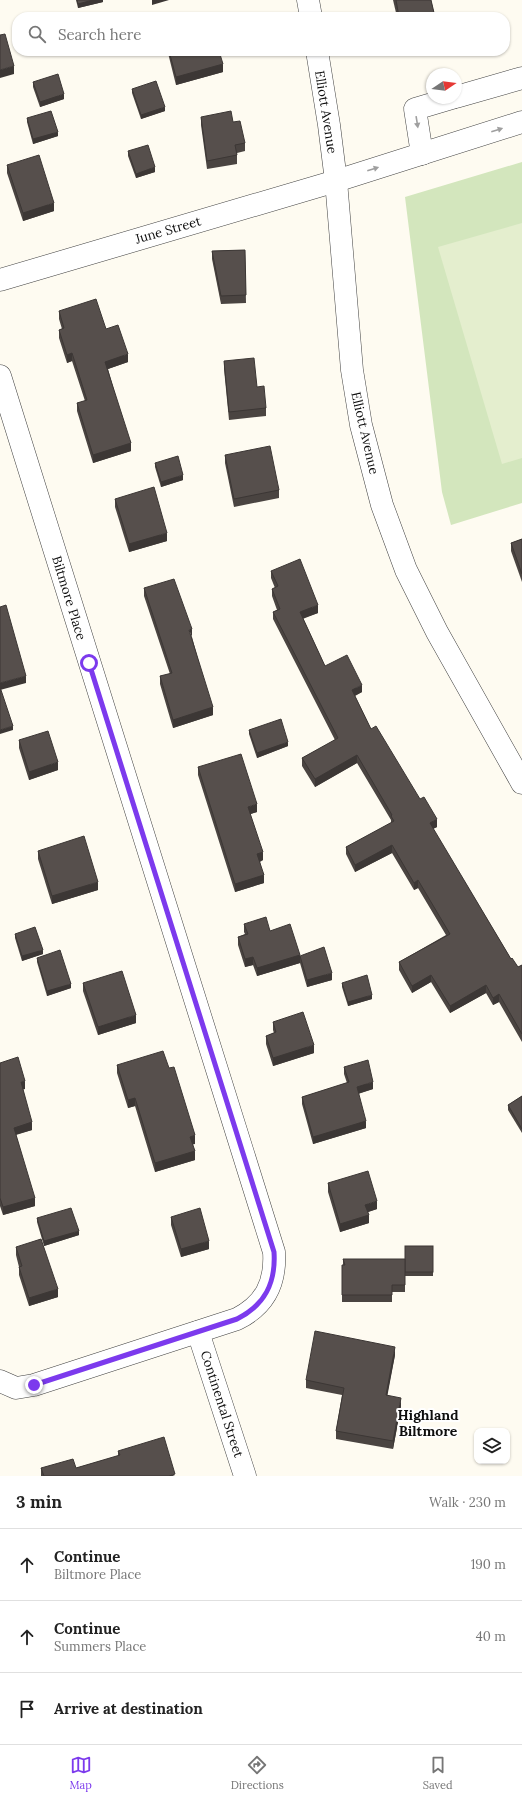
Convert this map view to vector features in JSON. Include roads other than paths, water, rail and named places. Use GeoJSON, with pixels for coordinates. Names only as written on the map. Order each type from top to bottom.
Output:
{"type":"FeatureCollection","features":[{"type":"Feature","properties":{"kind":"street"},"geometry":{"type":"LineString","coordinates":[[308,0],[310,12]]}},
{"type":"Feature","properties":{"kind":"street","name":"Elliott Avenue"},"geometry":{"type":"LineString","coordinates":[[318,56],[336,181],[352,370],[361,425],[382,505],[406,570],[437,632],[522,783]]}},
{"type":"Feature","properties":{"kind":"street"},"geometry":{"type":"LineString","coordinates":[[462,95],[522,78]]}},
{"type":"Feature","properties":{"kind":"street"},"geometry":{"type":"LineString","coordinates":[[422,154],[415,109],[432,104]]}},
{"type":"Feature","properties":{"kind":"street","name":"June Street"},"geometry":{"type":"LineString","coordinates":[[0,280],[336,181],[522,122]]}},
{"type":"Feature","properties":{"kind":"street","name":"Biltmore Place"},"geometry":{"type":"LineString","coordinates":[[0,376],[274,1252],[275,1267],[271,1286],[262,1302],[247,1314],[237,1319],[34,1385],[16,1388],[0,1381]]}},
{"type":"Feature","properties":{"kind":"street","name":"Continental Street"},"geometry":{"type":"LineString","coordinates":[[198,1332],[245,1476]]}},
{"type":"Feature","properties":{"kind":"district","name":"Highland Biltmore"},"geometry":{"type":"Point","coordinates":[428,1424]}}]}
